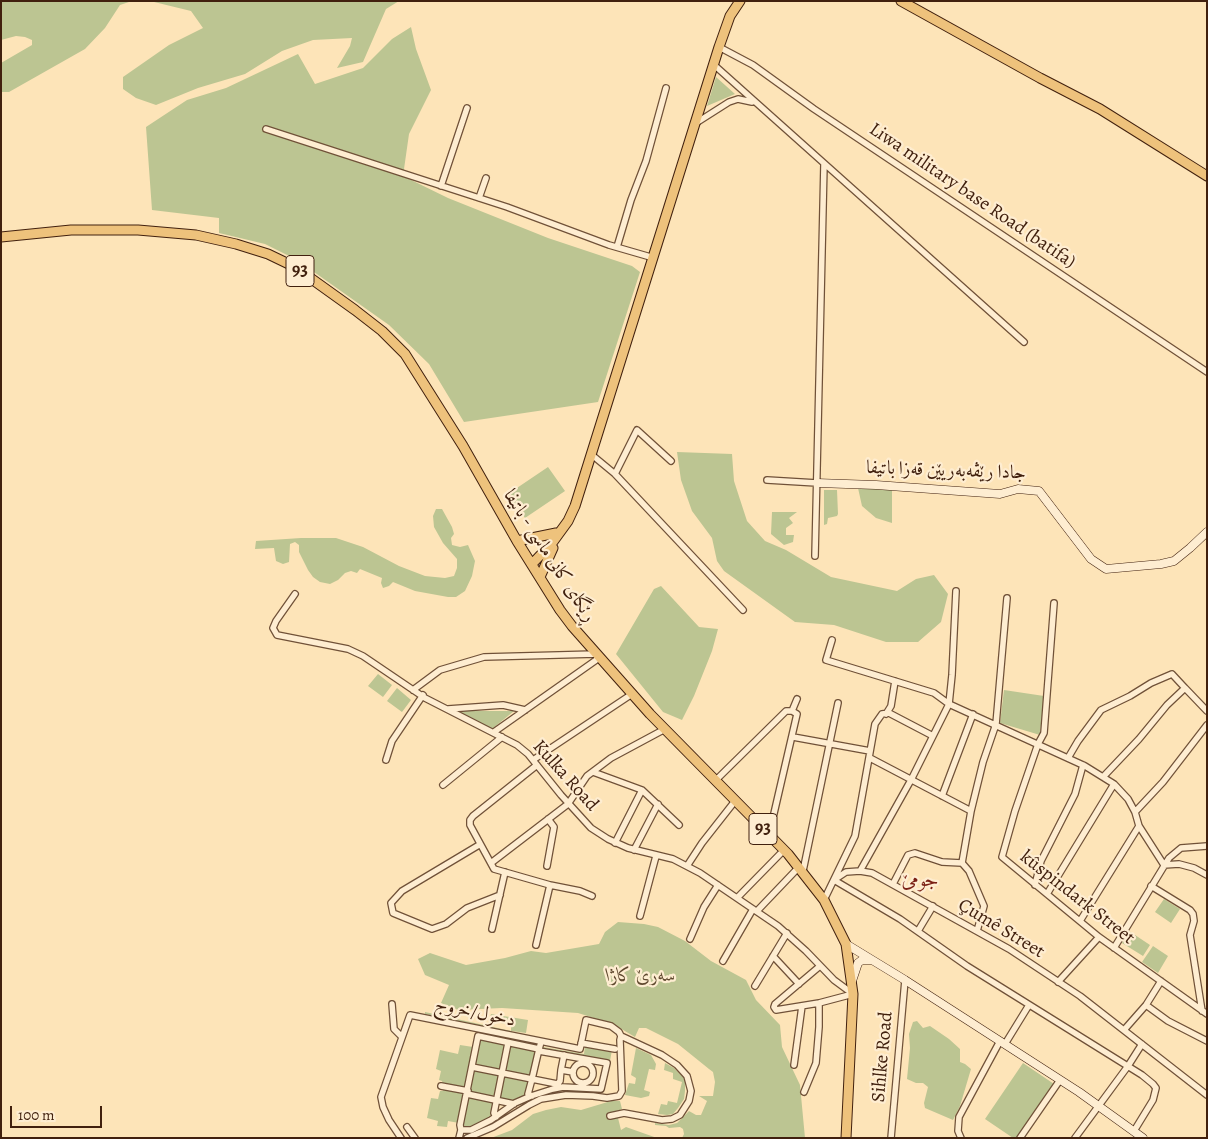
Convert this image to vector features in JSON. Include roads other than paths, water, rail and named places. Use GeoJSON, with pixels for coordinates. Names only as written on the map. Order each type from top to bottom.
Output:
{"type":"FeatureCollection","features":[{"type":"Feature","properties":{"kind":"main road"},"geometry":{"type":"LineString","coordinates":[[530,561],[568,521],[575,506],[713,64],[730,16],[740,1]]}},
{"type":"Feature","properties":{"kind":"main road"},"geometry":{"type":"LineString","coordinates":[[900,1],[1100,109],[1207,176]]}},
{"type":"Feature","properties":{"kind":"main road","name":"ڕێگای کانی ماسی - باتيفا"},"geometry":{"type":"LineString","coordinates":[[1,237],[88,230],[138,230],[196,235],[236,244],[268,254],[295,267],[355,310],[388,337],[405,354],[560,610],[597,656],[632,694],[715,782],[784,850],[824,900],[846,944],[853,994],[846,1138]]}},
{"type":"Feature","properties":{"kind":"main road"},"geometry":{"type":"LineString","coordinates":[[517,541],[558,533]]}},
{"type":"Feature","properties":{"kind":"main road"},"geometry":{"type":"LineString","coordinates":[[540,577],[559,536],[558,533]]}},
{"type":"Feature","properties":{"kind":"street","name":"Liwa military base Road (batifa)"},"geometry":{"type":"LineString","coordinates":[[719,48],[753,65],[822,114],[1207,372]]}},
{"type":"Feature","properties":{"kind":"street"},"geometry":{"type":"LineString","coordinates":[[713,64],[1024,342]]}},
{"type":"Feature","properties":{"kind":"street"},"geometry":{"type":"LineString","coordinates":[[617,247],[630,200],[646,161],[666,88]]}},
{"type":"Feature","properties":{"kind":"street"},"geometry":{"type":"LineString","coordinates":[[696,123],[729,102],[746,100],[755,102]]}},
{"type":"Feature","properties":{"kind":"street"},"geometry":{"type":"LineString","coordinates":[[441,186],[467,108]]}},
{"type":"Feature","properties":{"kind":"street"},"geometry":{"type":"LineString","coordinates":[[266,129],[480,198],[617,247],[654,258]]}},
{"type":"Feature","properties":{"kind":"street"},"geometry":{"type":"LineString","coordinates":[[815,556],[824,164]]}},
{"type":"Feature","properties":{"kind":"street"},"geometry":{"type":"LineString","coordinates":[[480,198],[486,178]]}},
{"type":"Feature","properties":{"kind":"street"},"geometry":{"type":"LineString","coordinates":[[615,474],[637,430],[671,461]]}},
{"type":"Feature","properties":{"kind":"street"},"geometry":{"type":"LineString","coordinates":[[592,455],[615,474],[743,610]]}},
{"type":"Feature","properties":{"kind":"street"},"geometry":{"type":"LineString","coordinates":[[767,480],[817,484]]}},
{"type":"Feature","properties":{"kind":"street","name":"جادا رێڤه‌به‌ريێن قه‌زا باتيفا"},"geometry":{"type":"LineString","coordinates":[[817,484],[876,485],[1000,494],[1018,489],[1039,491],[1092,559],[1106,569],[1174,561],[1207,532]]}},
{"type":"Feature","properties":{"kind":"street"},"geometry":{"type":"LineString","coordinates":[[834,880],[846,872],[860,871],[911,780],[949,704],[956,591]]}},
{"type":"Feature","properties":{"kind":"street","name":"Kulka Road"},"geometry":{"type":"LineString","coordinates":[[296,594],[276,620],[274,628],[277,635],[348,649],[363,656],[423,696],[517,745],[591,828],[615,843],[634,850],[673,859],[718,885],[787,933],[841,987],[853,994]]}},
{"type":"Feature","properties":{"kind":"street"},"geometry":{"type":"LineString","coordinates":[[962,863],[970,811],[983,762],[996,724],[1007,598]]}},
{"type":"Feature","properties":{"kind":"street"},"geometry":{"type":"LineString","coordinates":[[1038,744],[1044,733],[1054,603]]}},
{"type":"Feature","properties":{"kind":"street"},"geometry":{"type":"LineString","coordinates":[[832,640],[826,660],[934,693],[949,704],[1083,765],[1114,784],[1128,799],[1135,812],[1139,826],[1164,865]]}},
{"type":"Feature","properties":{"kind":"street"},"geometry":{"type":"LineString","coordinates":[[413,690],[440,670],[484,657],[597,656]]}},
{"type":"Feature","properties":{"kind":"street"},"geometry":{"type":"LineString","coordinates":[[494,732],[597,656]]}},
{"type":"Feature","properties":{"kind":"street"},"geometry":{"type":"LineString","coordinates":[[1068,758],[1101,710],[1130,696],[1151,682],[1172,674],[1207,711]]}},
{"type":"Feature","properties":{"kind":"street"},"geometry":{"type":"LineString","coordinates":[[886,714],[891,706],[895,681]]}},
{"type":"Feature","properties":{"kind":"street"},"geometry":{"type":"LineString","coordinates":[[1103,777],[1139,739],[1167,705],[1185,688]]}},
{"type":"Feature","properties":{"kind":"street"},"geometry":{"type":"LineString","coordinates":[[592,896],[580,891],[550,885],[494,869],[479,845],[470,825],[470,820],[535,763],[632,694]]}},
{"type":"Feature","properties":{"kind":"street"},"geometry":{"type":"LineString","coordinates":[[386,760],[392,741],[423,696]]}},
{"type":"Feature","properties":{"kind":"street"},"geometry":{"type":"LineString","coordinates":[[792,711],[797,699]]}},
{"type":"Feature","properties":{"kind":"street"},"geometry":{"type":"LineString","coordinates":[[723,961],[755,910],[801,869],[838,703]]}},
{"type":"Feature","properties":{"kind":"street"},"geometry":{"type":"LineString","coordinates":[[446,709],[503,705],[525,710]]}},
{"type":"Feature","properties":{"kind":"street"},"geometry":{"type":"LineString","coordinates":[[715,782],[786,711],[792,711],[797,714],[769,835]]}},
{"type":"Feature","properties":{"kind":"street"},"geometry":{"type":"LineString","coordinates":[[824,900],[855,836],[875,724],[882,714],[889,714],[933,736]]}},
{"type":"Feature","properties":{"kind":"street"},"geometry":{"type":"LineString","coordinates":[[942,796],[973,714]]}},
{"type":"Feature","properties":{"kind":"street"},"geometry":{"type":"LineString","coordinates":[[1135,812],[1163,782],[1207,724]]}},
{"type":"Feature","properties":{"kind":"street"},"geometry":{"type":"LineString","coordinates":[[491,863],[568,804],[587,776],[611,758],[665,729]]}},
{"type":"Feature","properties":{"kind":"street"},"geometry":{"type":"LineString","coordinates":[[443,785],[502,737]]}},
{"type":"Feature","properties":{"kind":"street"},"geometry":{"type":"LineString","coordinates":[[793,737],[870,751]]}},
{"type":"Feature","properties":{"kind":"street","name":"kûspindark Street"},"geometry":{"type":"LineString","coordinates":[[1038,744],[1002,858],[1099,937],[1204,1012]]}},
{"type":"Feature","properties":{"kind":"street"},"geometry":{"type":"LineString","coordinates":[[870,758],[970,811]]}},
{"type":"Feature","properties":{"kind":"street"},"geometry":{"type":"LineString","coordinates":[[1035,885],[1041,861],[1075,794],[1083,765]]}},
{"type":"Feature","properties":{"kind":"street"},"geometry":{"type":"LineString","coordinates":[[593,772],[642,790],[679,825]]}},
{"type":"Feature","properties":{"kind":"street"},"geometry":{"type":"LineString","coordinates":[[1047,894],[1114,784]]}},
{"type":"Feature","properties":{"kind":"street"},"geometry":{"type":"LineString","coordinates":[[615,843],[642,790]]}},
{"type":"Feature","properties":{"kind":"street"},"geometry":{"type":"LineString","coordinates":[[687,866],[702,843],[735,801]]}},
{"type":"Feature","properties":{"kind":"street"},"geometry":{"type":"LineString","coordinates":[[634,850],[658,804]]}},
{"type":"Feature","properties":{"kind":"street"},"geometry":{"type":"LineString","coordinates":[[547,866],[554,828],[548,819]]}},
{"type":"Feature","properties":{"kind":"street"},"geometry":{"type":"LineString","coordinates":[[1080,921],[1139,826]]}},
{"type":"Feature","properties":{"kind":"street"},"geometry":{"type":"LineString","coordinates":[[479,845],[402,891],[391,903],[393,913],[432,929],[446,924],[467,908],[500,895]]}},
{"type":"Feature","properties":{"kind":"street"},"geometry":{"type":"LineString","coordinates":[[1114,948],[1164,865],[1175,851],[1181,848],[1207,846]]}},
{"type":"Feature","properties":{"kind":"street"},"geometry":{"type":"LineString","coordinates":[[737,898],[784,850]]}},
{"type":"Feature","properties":{"kind":"street"},"geometry":{"type":"LineString","coordinates":[[892,884],[908,855],[915,853],[942,862],[962,863],[969,871],[984,906],[977,931]]}},
{"type":"Feature","properties":{"kind":"street"},"geometry":{"type":"LineString","coordinates":[[640,916],[656,856]]}},
{"type":"Feature","properties":{"kind":"street"},"geometry":{"type":"LineString","coordinates":[[1164,865],[1180,864],[1194,868],[1207,875]]}},
{"type":"Feature","properties":{"kind":"street","name":"Çumê Street"},"geometry":{"type":"LineString","coordinates":[[860,871],[872,873],[1009,948],[1124,1030],[1207,1095]]}},
{"type":"Feature","properties":{"kind":"street"},"geometry":{"type":"LineString","coordinates":[[492,929],[505,872]]}},
{"type":"Feature","properties":{"kind":"street"},"geometry":{"type":"LineString","coordinates":[[834,880],[900,919],[967,966],[1142,1075],[1156,1088],[1153,1100],[1134,1131]]}},
{"type":"Feature","properties":{"kind":"street"},"geometry":{"type":"LineString","coordinates":[[536,945],[550,885]]}},
{"type":"Feature","properties":{"kind":"street"},"geometry":{"type":"LineString","coordinates":[[690,940],[704,907],[718,885]]}},
{"type":"Feature","properties":{"kind":"street"},"geometry":{"type":"LineString","coordinates":[[1151,886],[1190,910],[1193,914],[1194,921],[1190,935],[1204,1012]]}},
{"type":"Feature","properties":{"kind":"street"},"geometry":{"type":"LineString","coordinates":[[918,932],[933,906]]}},
{"type":"Feature","properties":{"kind":"street"},"geometry":{"type":"LineString","coordinates":[[756,986],[787,933]]}},
{"type":"Feature","properties":{"kind":"street"},"geometry":{"type":"LineString","coordinates":[[1058,982],[1099,937]]}},
{"type":"Feature","properties":{"kind":"street"},"geometry":{"type":"LineString","coordinates":[[846,944],[1060,1080],[1142,1138]]}},
{"type":"Feature","properties":{"kind":"street"},"geometry":{"type":"LineString","coordinates":[[773,956],[799,984]]}},
{"type":"Feature","properties":{"kind":"street"},"geometry":{"type":"LineString","coordinates":[[851,984],[858,963],[862,960],[871,960]]}},
{"type":"Feature","properties":{"kind":"street"},"geometry":{"type":"LineString","coordinates":[[820,966],[774,1007],[776,1010],[819,1003],[853,994]]}},
{"type":"Feature","properties":{"kind":"street","name":"Sihlke Road"},"geometry":{"type":"LineString","coordinates":[[891,1138],[904,980]]}},
{"type":"Feature","properties":{"kind":"street"},"geometry":{"type":"LineString","coordinates":[[1124,1030],[1146,1005],[1161,981]]}},
{"type":"Feature","properties":{"kind":"street"},"geometry":{"type":"LineString","coordinates":[[804,1092],[816,1063],[819,1003]]}},
{"type":"Feature","properties":{"kind":"street"},"geometry":{"type":"LineString","coordinates":[[392,1004],[394,1029],[401,1036],[381,1097],[389,1120],[401,1138]]}},
{"type":"Feature","properties":{"kind":"street"},"geometry":{"type":"LineString","coordinates":[[961,1138],[958,1131],[959,1116],[1002,1043],[1029,1005]]}},
{"type":"Feature","properties":{"kind":"street"},"geometry":{"type":"LineString","coordinates":[[1146,1005],[1168,1020],[1207,1040]]}},
{"type":"Feature","properties":{"kind":"street"},"geometry":{"type":"LineString","coordinates":[[794,1064],[802,1006]]}},
{"type":"Feature","properties":{"kind":"street","name":"دخول/خروج"},"geometry":{"type":"LineString","coordinates":[[401,1036],[410,1014],[541,1042]]}},
{"type":"Feature","properties":{"kind":"street"},"geometry":{"type":"LineString","coordinates":[[532,1096],[528,1094],[541,1042],[580,1049],[586,1020],[611,1026],[621,1036],[677,1065],[687,1076],[691,1091],[689,1101],[680,1115],[672,1119],[662,1120],[624,1114],[610,1116]]}},
{"type":"Feature","properties":{"kind":"street"},"geometry":{"type":"LineString","coordinates":[[459,1138],[460,1125],[478,1036],[586,1061],[607,1063],[601,1089],[581,1086],[555,1087],[532,1079],[472,1067]]}},
{"type":"Feature","properties":{"kind":"street"},"geometry":{"type":"LineString","coordinates":[[467,1138],[493,1127],[529,1105],[554,1096],[607,1098],[619,1096],[622,1091],[621,1036]]}},
{"type":"Feature","properties":{"kind":"street"},"geometry":{"type":"LineString","coordinates":[[496,1117],[494,1113],[496,1100],[508,1043]]}},
{"type":"Feature","properties":{"kind":"street"},"geometry":{"type":"LineString","coordinates":[[581,1043],[615,1049]]}},
{"type":"Feature","properties":{"kind":"street"},"geometry":{"type":"LineString","coordinates":[[1076,1138],[1142,1044]]}},
{"type":"Feature","properties":{"kind":"street"},"geometry":{"type":"LineString","coordinates":[[461,1130],[471,1130],[496,1117],[514,1104],[555,1087],[560,1081],[564,1055]]}},
{"type":"Feature","properties":{"kind":"street"},"geometry":{"type":"LineString","coordinates":[[581,1086],[574,1078],[573,1072],[578,1064],[586,1061]]}},
{"type":"Feature","properties":{"kind":"street"},"geometry":{"type":"LineString","coordinates":[[581,1086],[589,1082],[593,1075],[591,1067],[586,1061]]}},
{"type":"Feature","properties":{"kind":"street"},"geometry":{"type":"LineString","coordinates":[[562,1070],[573,1072]]}},
{"type":"Feature","properties":{"kind":"street"},"geometry":{"type":"LineString","coordinates":[[593,1075],[604,1078]]}},
{"type":"Feature","properties":{"kind":"street"},"geometry":{"type":"LineString","coordinates":[[1020,1138],[1060,1080]]}},
{"type":"Feature","properties":{"kind":"street"},"geometry":{"type":"LineString","coordinates":[[441,1086],[514,1104]]}},
{"type":"Feature","properties":{"kind":"street"},"geometry":{"type":"LineString","coordinates":[[407,1127],[415,1138]]}},
{"type":"Feature","properties":{"kind":"district","name":"جومێ"},"geometry":{"type":"Point","coordinates":[920,881]}},
{"type":"Feature","properties":{"kind":"park label","name":"سەرێ کاژا"},"geometry":{"type":"Point","coordinates":[641,976]}}]}
